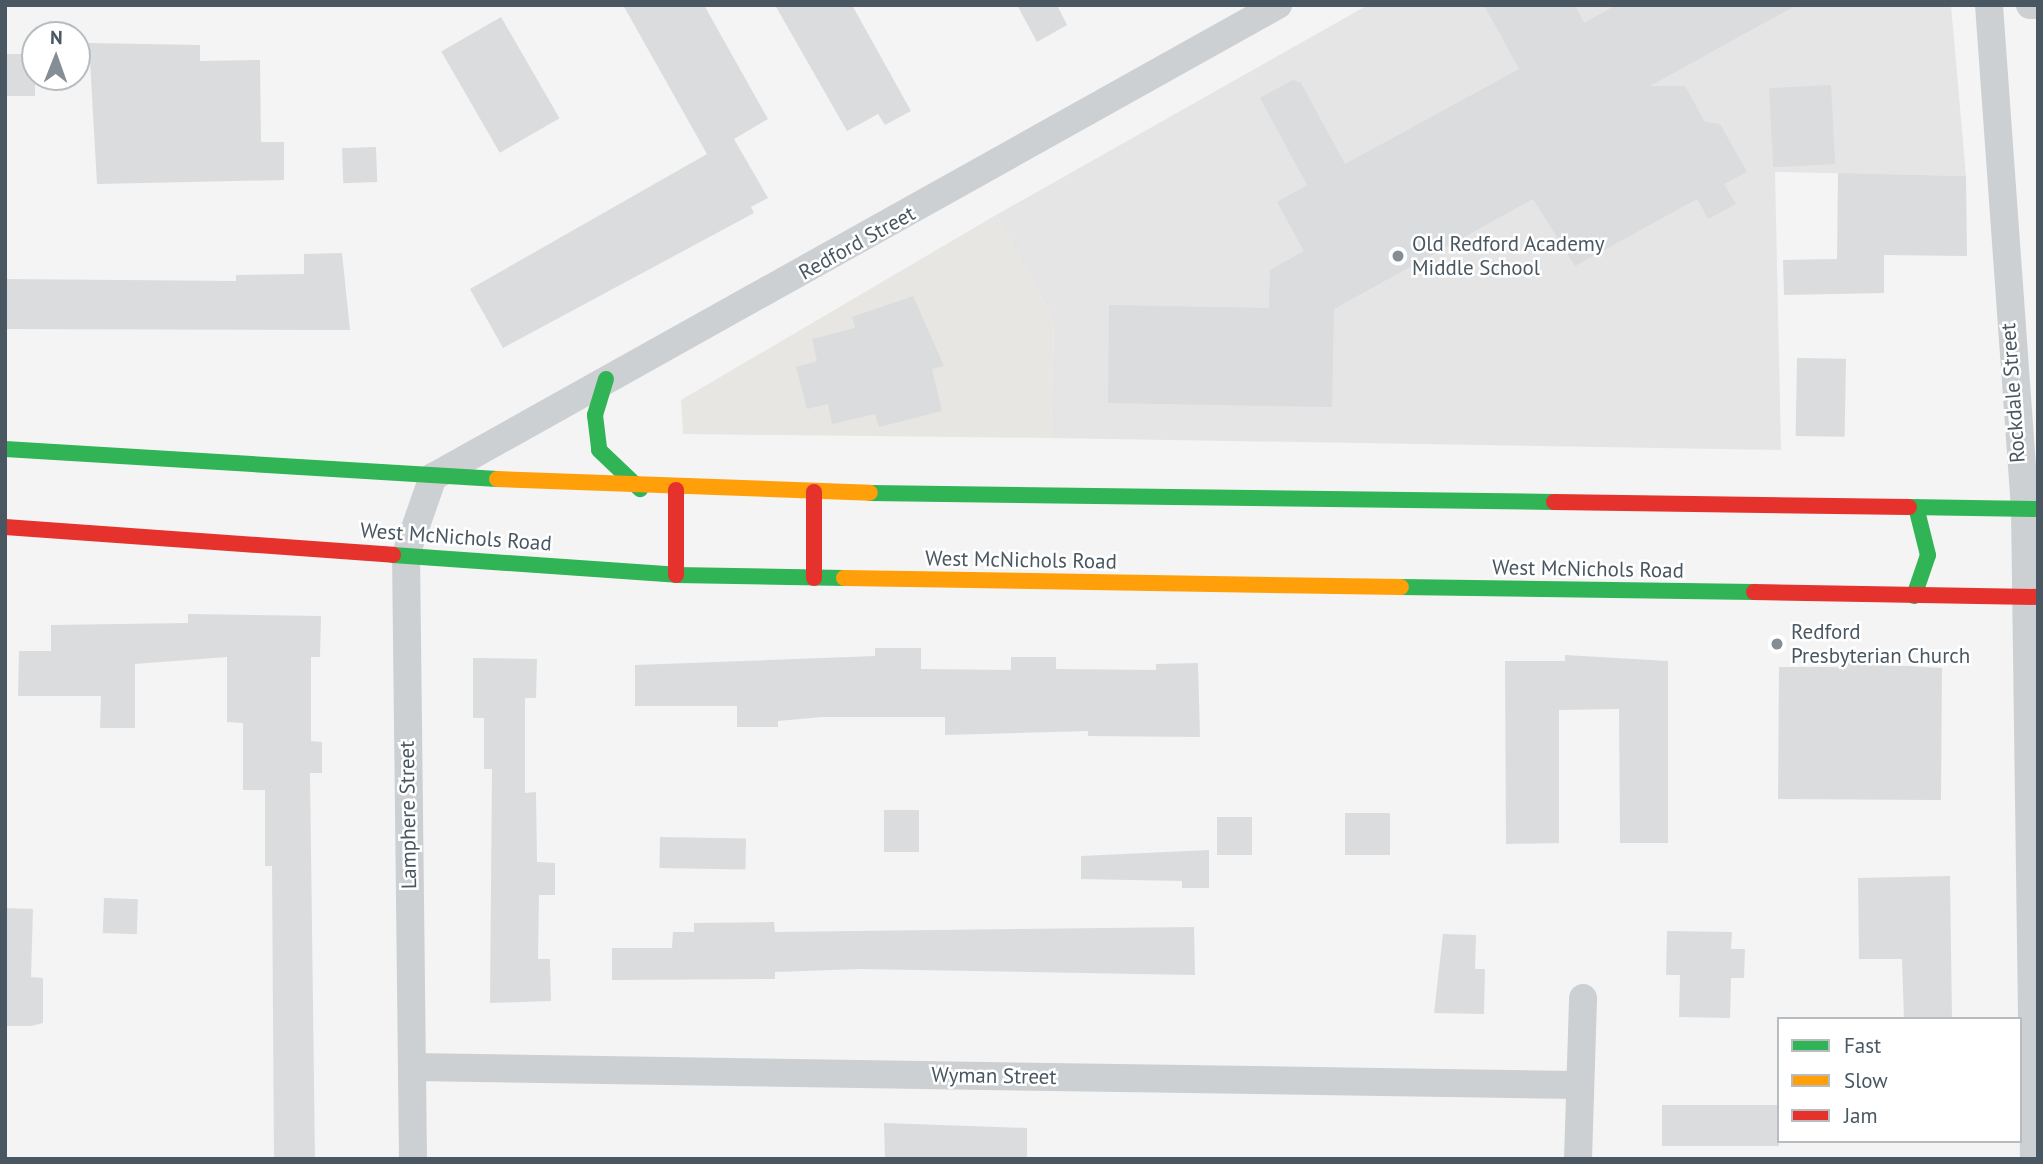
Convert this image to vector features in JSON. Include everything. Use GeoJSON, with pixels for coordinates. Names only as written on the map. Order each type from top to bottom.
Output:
{"type":"FeatureCollection","features":[{"type":"Feature","properties":{"kind":"main road"},"geometry":{"type":"LineString","coordinates":[[606,379],[595,415],[599,450],[640,489]]}},
{"type":"Feature","properties":{"kind":"main road"},"geometry":{"type":"LineString","coordinates":[[5,449],[640,489],[2031,509]]}},
{"type":"Feature","properties":{"kind":"main road"},"geometry":{"type":"LineString","coordinates":[[676,490],[676,575]]}},
{"type":"Feature","properties":{"kind":"main road"},"geometry":{"type":"LineString","coordinates":[[814,492],[814,578]]}},
{"type":"Feature","properties":{"kind":"main road"},"geometry":{"type":"LineString","coordinates":[[1914,596],[1928,555],[1916,507]]}},
{"type":"Feature","properties":{"kind":"main road","name":"West McNichols Road"},"geometry":{"type":"LineString","coordinates":[[5,527],[676,575],[2032,596]]}},
{"type":"Feature","properties":{"kind":"street","name":"Redford Street"},"geometry":{"type":"LineString","coordinates":[[433,477],[1278,5]]}},
{"type":"Feature","properties":{"kind":"street","name":"Rockdale Street"},"geometry":{"type":"LineString","coordinates":[[1989,5],[2031,509],[2034,1159]]}},
{"type":"Feature","properties":{"kind":"street"},"geometry":{"type":"LineString","coordinates":[[2030,5],[2038,5]]}},
{"type":"Feature","properties":{"kind":"street","name":"Lamphere Street"},"geometry":{"type":"LineString","coordinates":[[413,1159],[406,554],[433,477]]}},
{"type":"Feature","properties":{"kind":"street"},"geometry":{"type":"LineString","coordinates":[[1578,1159],[1576,1085],[1583,998]]}},
{"type":"Feature","properties":{"kind":"street","name":"Wyman Street"},"geometry":{"type":"LineString","coordinates":[[412,1067],[1576,1085]]}},
{"type":"Feature","properties":{"kind":"shaded area","name":"Old Redford Academy Middle School"},"geometry":{"type":"Polygon","coordinates":[[[1368,5],[1951,5],[1966,176],[1775,172],[1781,450],[1051,438],[1054,321],[996,215],[1368,5]]]}},
{"type":"Feature","properties":{"kind":"shaded area"},"geometry":{"type":"Polygon","coordinates":[[[996,215],[1054,321],[1051,438],[683,434],[681,400],[996,215]]]}},
{"type":"Feature","properties":{"kind":"building"},"geometry":{"type":"Polygon","coordinates":[[[623,5],[704,5],[768,119],[734,139],[768,198],[751,207],[754,213],[503,348],[470,289],[707,154],[623,5]]]}},
{"type":"Feature","properties":{"kind":"building"},"geometry":{"type":"Polygon","coordinates":[[[775,5],[852,5],[911,111],[885,125],[878,114],[847,131],[775,5]]]}},
{"type":"Feature","properties":{"kind":"building"},"geometry":{"type":"Polygon","coordinates":[[[1017,5],[1057,5],[1067,25],[1037,42],[1017,5]]]}},
{"type":"Feature","properties":{"kind":"building"},"geometry":{"type":"Polygon","coordinates":[[[1484,5],[1575,5],[1584,23],[1616,5],[1797,5],[1650,86],[1685,86],[1705,122],[1720,124],[1747,172],[1724,184],[1736,204],[1708,219],[1697,199],[1575,266],[1533,199],[1334,309],[1332,407],[1108,403],[1109,305],[1269,308],[1270,270],[1304,251],[1277,202],[1307,185],[1260,98],[1293,80],[1301,83],[1345,164],[1519,69],[1484,5]]]}},
{"type":"Feature","properties":{"kind":"building"},"geometry":{"type":"Polygon","coordinates":[[[501,17],[560,118],[500,153],[441,52],[501,17]]]}},
{"type":"Feature","properties":{"kind":"building"},"geometry":{"type":"Polygon","coordinates":[[[91,43],[200,45],[200,61],[260,60],[261,142],[284,142],[284,180],[97,184],[91,43]]]}},
{"type":"Feature","properties":{"kind":"building"},"geometry":{"type":"Polygon","coordinates":[[[5,54],[21,54],[21,91],[35,91],[35,96],[5,96],[5,54]]]}},
{"type":"Feature","properties":{"kind":"building"},"geometry":{"type":"Polygon","coordinates":[[[1831,85],[1835,164],[1773,167],[1769,88],[1831,85]]]}},
{"type":"Feature","properties":{"kind":"building"},"geometry":{"type":"Polygon","coordinates":[[[376,147],[377,182],[343,183],[342,148],[376,147]]]}},
{"type":"Feature","properties":{"kind":"building"},"geometry":{"type":"Polygon","coordinates":[[[1838,173],[1966,176],[1967,256],[1884,255],[1884,293],[1784,295],[1783,260],[1837,259],[1838,173]]]}},
{"type":"Feature","properties":{"kind":"building"},"geometry":{"type":"Polygon","coordinates":[[[342,253],[350,330],[5,329],[5,279],[236,281],[236,275],[304,274],[304,254],[342,253]]]}},
{"type":"Feature","properties":{"kind":"building"},"geometry":{"type":"Polygon","coordinates":[[[913,296],[944,366],[932,369],[942,411],[879,427],[875,414],[832,424],[828,404],[807,409],[796,367],[817,361],[812,339],[855,328],[852,317],[913,296]]]}},
{"type":"Feature","properties":{"kind":"building"},"geometry":{"type":"Polygon","coordinates":[[[1797,358],[1846,359],[1845,437],[1796,436],[1797,358]]]}},
{"type":"Feature","properties":{"kind":"building"},"geometry":{"type":"Polygon","coordinates":[[[188,614],[321,616],[320,657],[311,657],[311,741],[322,742],[322,773],[310,773],[315,1159],[274,1159],[272,866],[265,866],[265,790],[243,790],[243,723],[227,722],[227,657],[135,664],[135,728],[100,728],[101,696],[18,696],[19,651],[51,651],[51,625],[188,623],[188,614]]]}},
{"type":"Feature","properties":{"kind":"building"},"geometry":{"type":"Polygon","coordinates":[[[875,648],[921,648],[921,669],[1011,670],[1011,657],[1056,657],[1056,669],[1156,670],[1156,664],[1198,663],[1200,737],[1088,736],[1088,731],[945,735],[945,717],[822,717],[778,721],[778,727],[737,727],[737,706],[635,706],[635,665],[875,656],[875,648]]]}},
{"type":"Feature","properties":{"kind":"building"},"geometry":{"type":"Polygon","coordinates":[[[1565,655],[1668,661],[1668,843],[1620,843],[1619,709],[1559,710],[1559,843],[1506,844],[1505,661],[1565,661],[1565,655]]]}},
{"type":"Feature","properties":{"kind":"building"},"geometry":{"type":"Polygon","coordinates":[[[473,658],[537,659],[536,698],[525,698],[525,793],[536,792],[537,862],[555,863],[555,895],[539,895],[538,959],[550,959],[551,1001],[490,1003],[492,769],[484,769],[484,718],[473,718],[473,658]]]}},
{"type":"Feature","properties":{"kind":"building"},"geometry":{"type":"Polygon","coordinates":[[[1839,662],[1942,668],[1941,800],[1778,799],[1779,667],[1839,667],[1839,662]]]}},
{"type":"Feature","properties":{"kind":"building"},"geometry":{"type":"Polygon","coordinates":[[[884,810],[919,810],[919,852],[884,852],[884,810]]]}},
{"type":"Feature","properties":{"kind":"building"},"geometry":{"type":"Polygon","coordinates":[[[1345,813],[1390,813],[1390,855],[1345,855],[1345,813]]]}},
{"type":"Feature","properties":{"kind":"building"},"geometry":{"type":"Polygon","coordinates":[[[1217,817],[1252,817],[1252,855],[1217,855],[1217,817]]]}},
{"type":"Feature","properties":{"kind":"building"},"geometry":{"type":"Polygon","coordinates":[[[660,837],[746,839],[745,869],[659,868],[660,837]]]}},
{"type":"Feature","properties":{"kind":"building"},"geometry":{"type":"Polygon","coordinates":[[[1209,850],[1209,888],[1182,888],[1182,881],[1081,879],[1081,856],[1209,850]]]}},
{"type":"Feature","properties":{"kind":"building"},"geometry":{"type":"Polygon","coordinates":[[[1950,876],[1952,1017],[1904,1017],[1902,959],[1859,959],[1858,878],[1950,876]]]}},
{"type":"Feature","properties":{"kind":"building"},"geometry":{"type":"Polygon","coordinates":[[[104,898],[138,899],[137,934],[103,933],[104,898]]]}},
{"type":"Feature","properties":{"kind":"building"},"geometry":{"type":"Polygon","coordinates":[[[5,908],[33,909],[31,977],[43,978],[43,1023],[5,1026],[5,908]]]}},
{"type":"Feature","properties":{"kind":"building"},"geometry":{"type":"Polygon","coordinates":[[[774,922],[775,932],[1194,927],[1195,975],[859,969],[775,972],[775,979],[612,980],[612,948],[672,948],[673,932],[694,932],[694,923],[774,922]]]}},
{"type":"Feature","properties":{"kind":"building"},"geometry":{"type":"Polygon","coordinates":[[[1667,931],[1732,932],[1731,949],[1745,949],[1744,978],[1731,978],[1730,1018],[1679,1017],[1680,975],[1666,975],[1667,931]]]}},
{"type":"Feature","properties":{"kind":"building"},"geometry":{"type":"Polygon","coordinates":[[[1443,934],[1476,935],[1475,969],[1485,969],[1484,1014],[1434,1013],[1443,934]]]}},
{"type":"Feature","properties":{"kind":"building"},"geometry":{"type":"Polygon","coordinates":[[[1662,1105],[1777,1105],[1779,1146],[1662,1146],[1662,1105]]]}},
{"type":"Feature","properties":{"kind":"building"},"geometry":{"type":"Polygon","coordinates":[[[884,1123],[1027,1128],[1027,1159],[885,1159],[884,1123]]]}},
{"type":"Feature","properties":{"kind":"traffic: fast"},"geometry":{"type":"LineString","coordinates":[[606,379],[595,415],[599,450],[640,489]]}},
{"type":"Feature","properties":{"kind":"traffic: fast"},"geometry":{"type":"LineString","coordinates":[[5,449],[497,479]]}},
{"type":"Feature","properties":{"kind":"traffic: fast"},"geometry":{"type":"LineString","coordinates":[[870,493],[1554,502]]}},
{"type":"Feature","properties":{"kind":"traffic: fast"},"geometry":{"type":"LineString","coordinates":[[1909,507],[2038,509]]}},
{"type":"Feature","properties":{"kind":"traffic: fast"},"geometry":{"type":"LineString","coordinates":[[1914,596],[1928,555],[1916,507]]}},
{"type":"Feature","properties":{"kind":"traffic: fast"},"geometry":{"type":"LineString","coordinates":[[393,555],[676,575],[844,578]]}},
{"type":"Feature","properties":{"kind":"traffic: fast"},"geometry":{"type":"LineString","coordinates":[[1401,587],[1754,592]]}},
{"type":"Feature","properties":{"kind":"traffic: slow"},"geometry":{"type":"LineString","coordinates":[[497,479],[870,493]]}},
{"type":"Feature","properties":{"kind":"traffic: slow"},"geometry":{"type":"LineString","coordinates":[[844,578],[1401,587]]}},
{"type":"Feature","properties":{"kind":"traffic: jam"},"geometry":{"type":"LineString","coordinates":[[676,490],[676,575]]}},
{"type":"Feature","properties":{"kind":"traffic: jam"},"geometry":{"type":"LineString","coordinates":[[814,492],[814,578]]}},
{"type":"Feature","properties":{"kind":"traffic: jam"},"geometry":{"type":"LineString","coordinates":[[1554,502],[1909,507]]}},
{"type":"Feature","properties":{"kind":"traffic: jam"},"geometry":{"type":"LineString","coordinates":[[5,527],[393,555]]}},
{"type":"Feature","properties":{"kind":"traffic: jam"},"geometry":{"type":"LineString","coordinates":[[1754,592],[2038,597]]}},
{"type":"Feature","properties":{"kind":"place","name":"Old Redford Academy Middle School"},"geometry":{"type":"Point","coordinates":[1398,256]}},
{"type":"Feature","properties":{"kind":"place","name":"Redford Presbyterian Church"},"geometry":{"type":"Point","coordinates":[1777,644]}}]}
